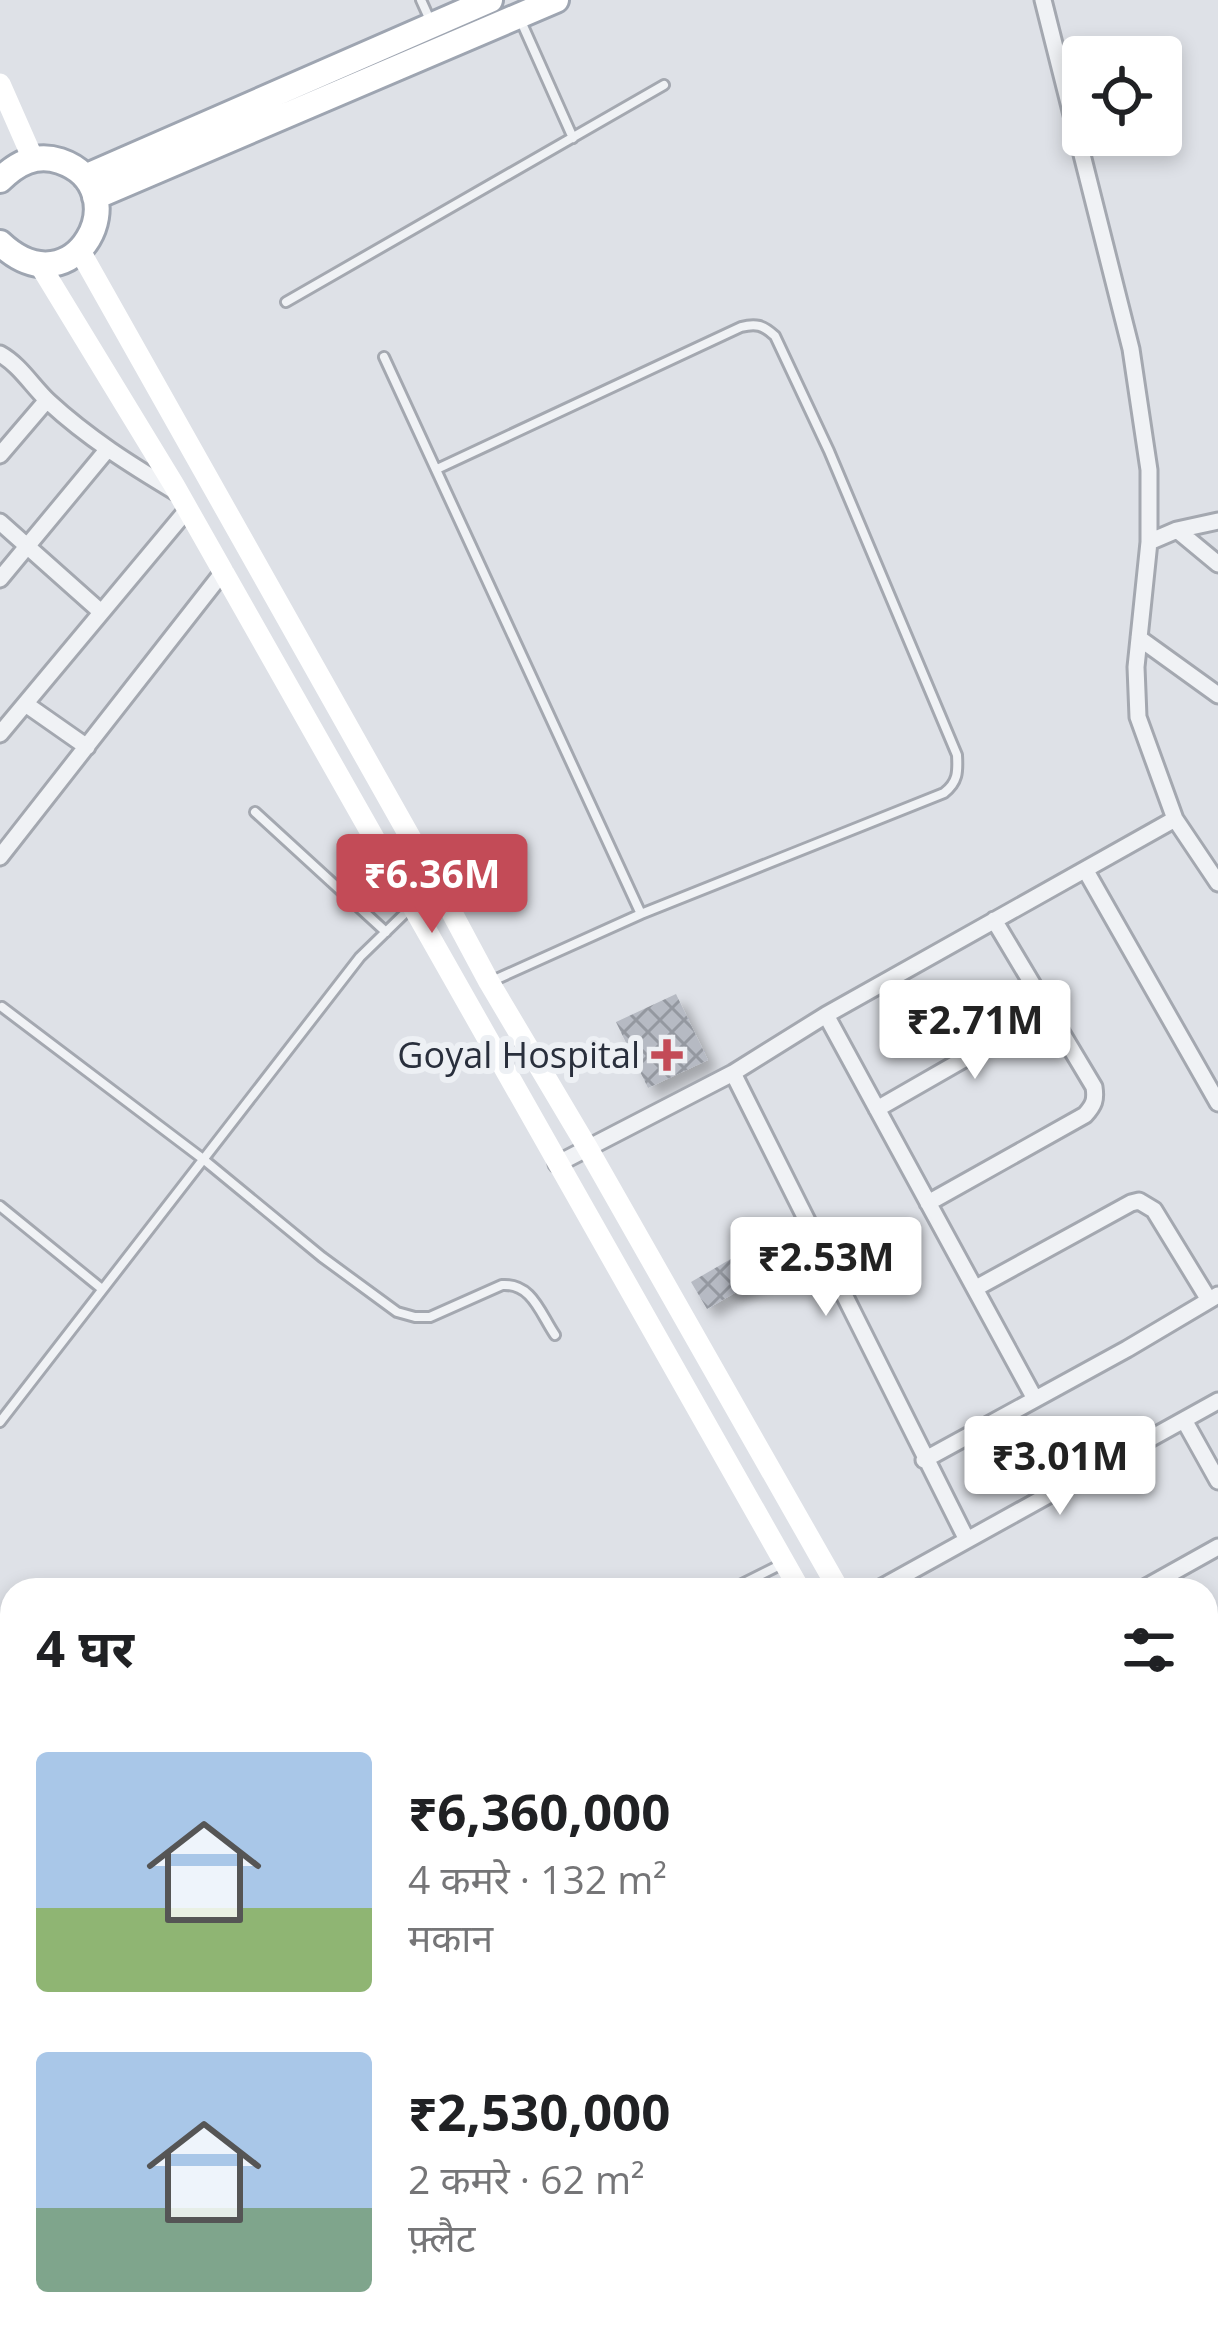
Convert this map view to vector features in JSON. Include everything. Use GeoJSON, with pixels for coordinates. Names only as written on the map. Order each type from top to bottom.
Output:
{"type":"FeatureCollection","features":[{"type":"Feature","properties":{"kind":"main road"},"geometry":{"type":"LineString","coordinates":[[90,187],[490,0]]}},
{"type":"Feature","properties":{"kind":"main road"},"geometry":{"type":"LineString","coordinates":[[90,187],[556,0]]}},
{"type":"Feature","properties":{"kind":"main road"},"geometry":{"type":"LineString","coordinates":[[0,84],[33,159]]}},
{"type":"Feature","properties":{"kind":"main road"},"geometry":{"type":"LineString","coordinates":[[0,178],[33,159],[70,165],[90,187],[98,217],[92,236],[62,262],[40,266],[18,259],[0,244]]}},
{"type":"Feature","properties":{"kind":"main road"},"geometry":{"type":"LineString","coordinates":[[80,251],[489,982],[831,1578]]}},
{"type":"Feature","properties":{"kind":"main road"},"geometry":{"type":"LineString","coordinates":[[40,266],[183,502],[793,1578]]}},
{"type":"Feature","properties":{"kind":"main road"},"geometry":{"type":"LineString","coordinates":[[289,688],[316,671]]}},
{"type":"Feature","properties":{"kind":"street"},"geometry":{"type":"LineString","coordinates":[[1043,0],[1130,350],[1149,470],[1149,542],[1136,667],[1138,717],[1175,819],[1218,884]]}},
{"type":"Feature","properties":{"kind":"street"},"geometry":{"type":"LineString","coordinates":[[0,734],[101,612],[183,502],[106,450],[1,354]]}},
{"type":"Feature","properties":{"kind":"street"},"geometry":{"type":"LineString","coordinates":[[0,455],[47,400]]}},
{"type":"Feature","properties":{"kind":"street"},"geometry":{"type":"LineString","coordinates":[[0,579],[106,450]]}},
{"type":"Feature","properties":{"kind":"street"},"geometry":{"type":"LineString","coordinates":[[1149,542],[1218,520]]}},
{"type":"Feature","properties":{"kind":"street"},"geometry":{"type":"LineString","coordinates":[[0,522],[101,612]]}},
{"type":"Feature","properties":{"kind":"street"},"geometry":{"type":"LineString","coordinates":[[1177,530],[1218,564]]}},
{"type":"Feature","properties":{"kind":"street"},"geometry":{"type":"LineString","coordinates":[[0,856],[223,572]]}},
{"type":"Feature","properties":{"kind":"street"},"geometry":{"type":"LineString","coordinates":[[1139,638],[1218,695]]}},
{"type":"Feature","properties":{"kind":"street"},"geometry":{"type":"LineString","coordinates":[[27,705],[87,747]]}},
{"type":"Feature","properties":{"kind":"street"},"geometry":{"type":"LineString","coordinates":[[557,1165],[734,1073],[826,1015],[1175,819]]}},
{"type":"Feature","properties":{"kind":"street"},"geometry":{"type":"LineString","coordinates":[[1086,871],[1218,1103]]}},
{"type":"Feature","properties":{"kind":"street"},"geometry":{"type":"LineString","coordinates":[[928,1203],[1085,1115],[1094,1105],[1094,1087],[994,920]]}},
{"type":"Feature","properties":{"kind":"street"},"geometry":{"type":"LineString","coordinates":[[877,1109],[1048,1011]]}},
{"type":"Feature","properties":{"kind":"street"},"geometry":{"type":"LineString","coordinates":[[826,1015],[1035,1399]]}},
{"type":"Feature","properties":{"kind":"street"},"geometry":{"type":"LineString","coordinates":[[734,1073],[967,1540]]}},
{"type":"Feature","properties":{"kind":"street"},"geometry":{"type":"LineString","coordinates":[[924,1460],[1214,1298],[1154,1210],[1139,1202],[976,1288]]}},
{"type":"Feature","properties":{"kind":"street"},"geometry":{"type":"LineString","coordinates":[[899,1578],[1218,1401]]}},
{"type":"Feature","properties":{"kind":"street"},"geometry":{"type":"LineString","coordinates":[[1184,1420],[1218,1481]]}},
{"type":"Feature","properties":{"kind":"street"},"geometry":{"type":"LineString","coordinates":[[1163,1578],[1218,1546]]}},
{"type":"Feature","properties":{"kind":"lane"},"geometry":{"type":"LineString","coordinates":[[421,0],[432,24]]}},
{"type":"Feature","properties":{"kind":"lane"},"geometry":{"type":"LineString","coordinates":[[519,16],[573,138]]}},
{"type":"Feature","properties":{"kind":"lane"},"geometry":{"type":"LineString","coordinates":[[286,302],[664,85]]}},
{"type":"Feature","properties":{"kind":"lane"},"geometry":{"type":"LineString","coordinates":[[437,469],[741,327],[755,323],[766,327],[775,336],[820,431],[957,755],[954,784],[944,793],[641,914],[489,982]]}},
{"type":"Feature","properties":{"kind":"lane"},"geometry":{"type":"LineString","coordinates":[[384,357],[641,914]]}},
{"type":"Feature","properties":{"kind":"lane"},"geometry":{"type":"LineString","coordinates":[[255,812],[386,932]]}},
{"type":"Feature","properties":{"kind":"lane"},"geometry":{"type":"LineString","coordinates":[[0,1423],[360,957],[436,883]]}},
{"type":"Feature","properties":{"kind":"lane"},"geometry":{"type":"LineString","coordinates":[[2,1007],[397,1312],[430,1317],[502,1285],[515,1284],[525,1288],[555,1336]]}},
{"type":"Feature","properties":{"kind":"lane"},"geometry":{"type":"LineString","coordinates":[[0,1206],[102,1289]]}},
{"type":"Feature","properties":{"kind":"lane"},"geometry":{"type":"LineString","coordinates":[[754,1578],[784,1563]]}},
{"type":"Feature","properties":{"kind":"building"},"geometry":{"type":"Polygon","coordinates":[[[676,994],[708,1060],[648,1088],[616,1022],[676,994]]]}},
{"type":"Feature","properties":{"kind":"building"},"geometry":{"type":"Polygon","coordinates":[[[743,1252],[759,1279],[707,1309],[691,1282],[743,1252]]]}},
{"type":"Feature","properties":{"kind":"place","name":"Goyal Hospital"},"geometry":{"type":"Point","coordinates":[667,1055]}}]}
